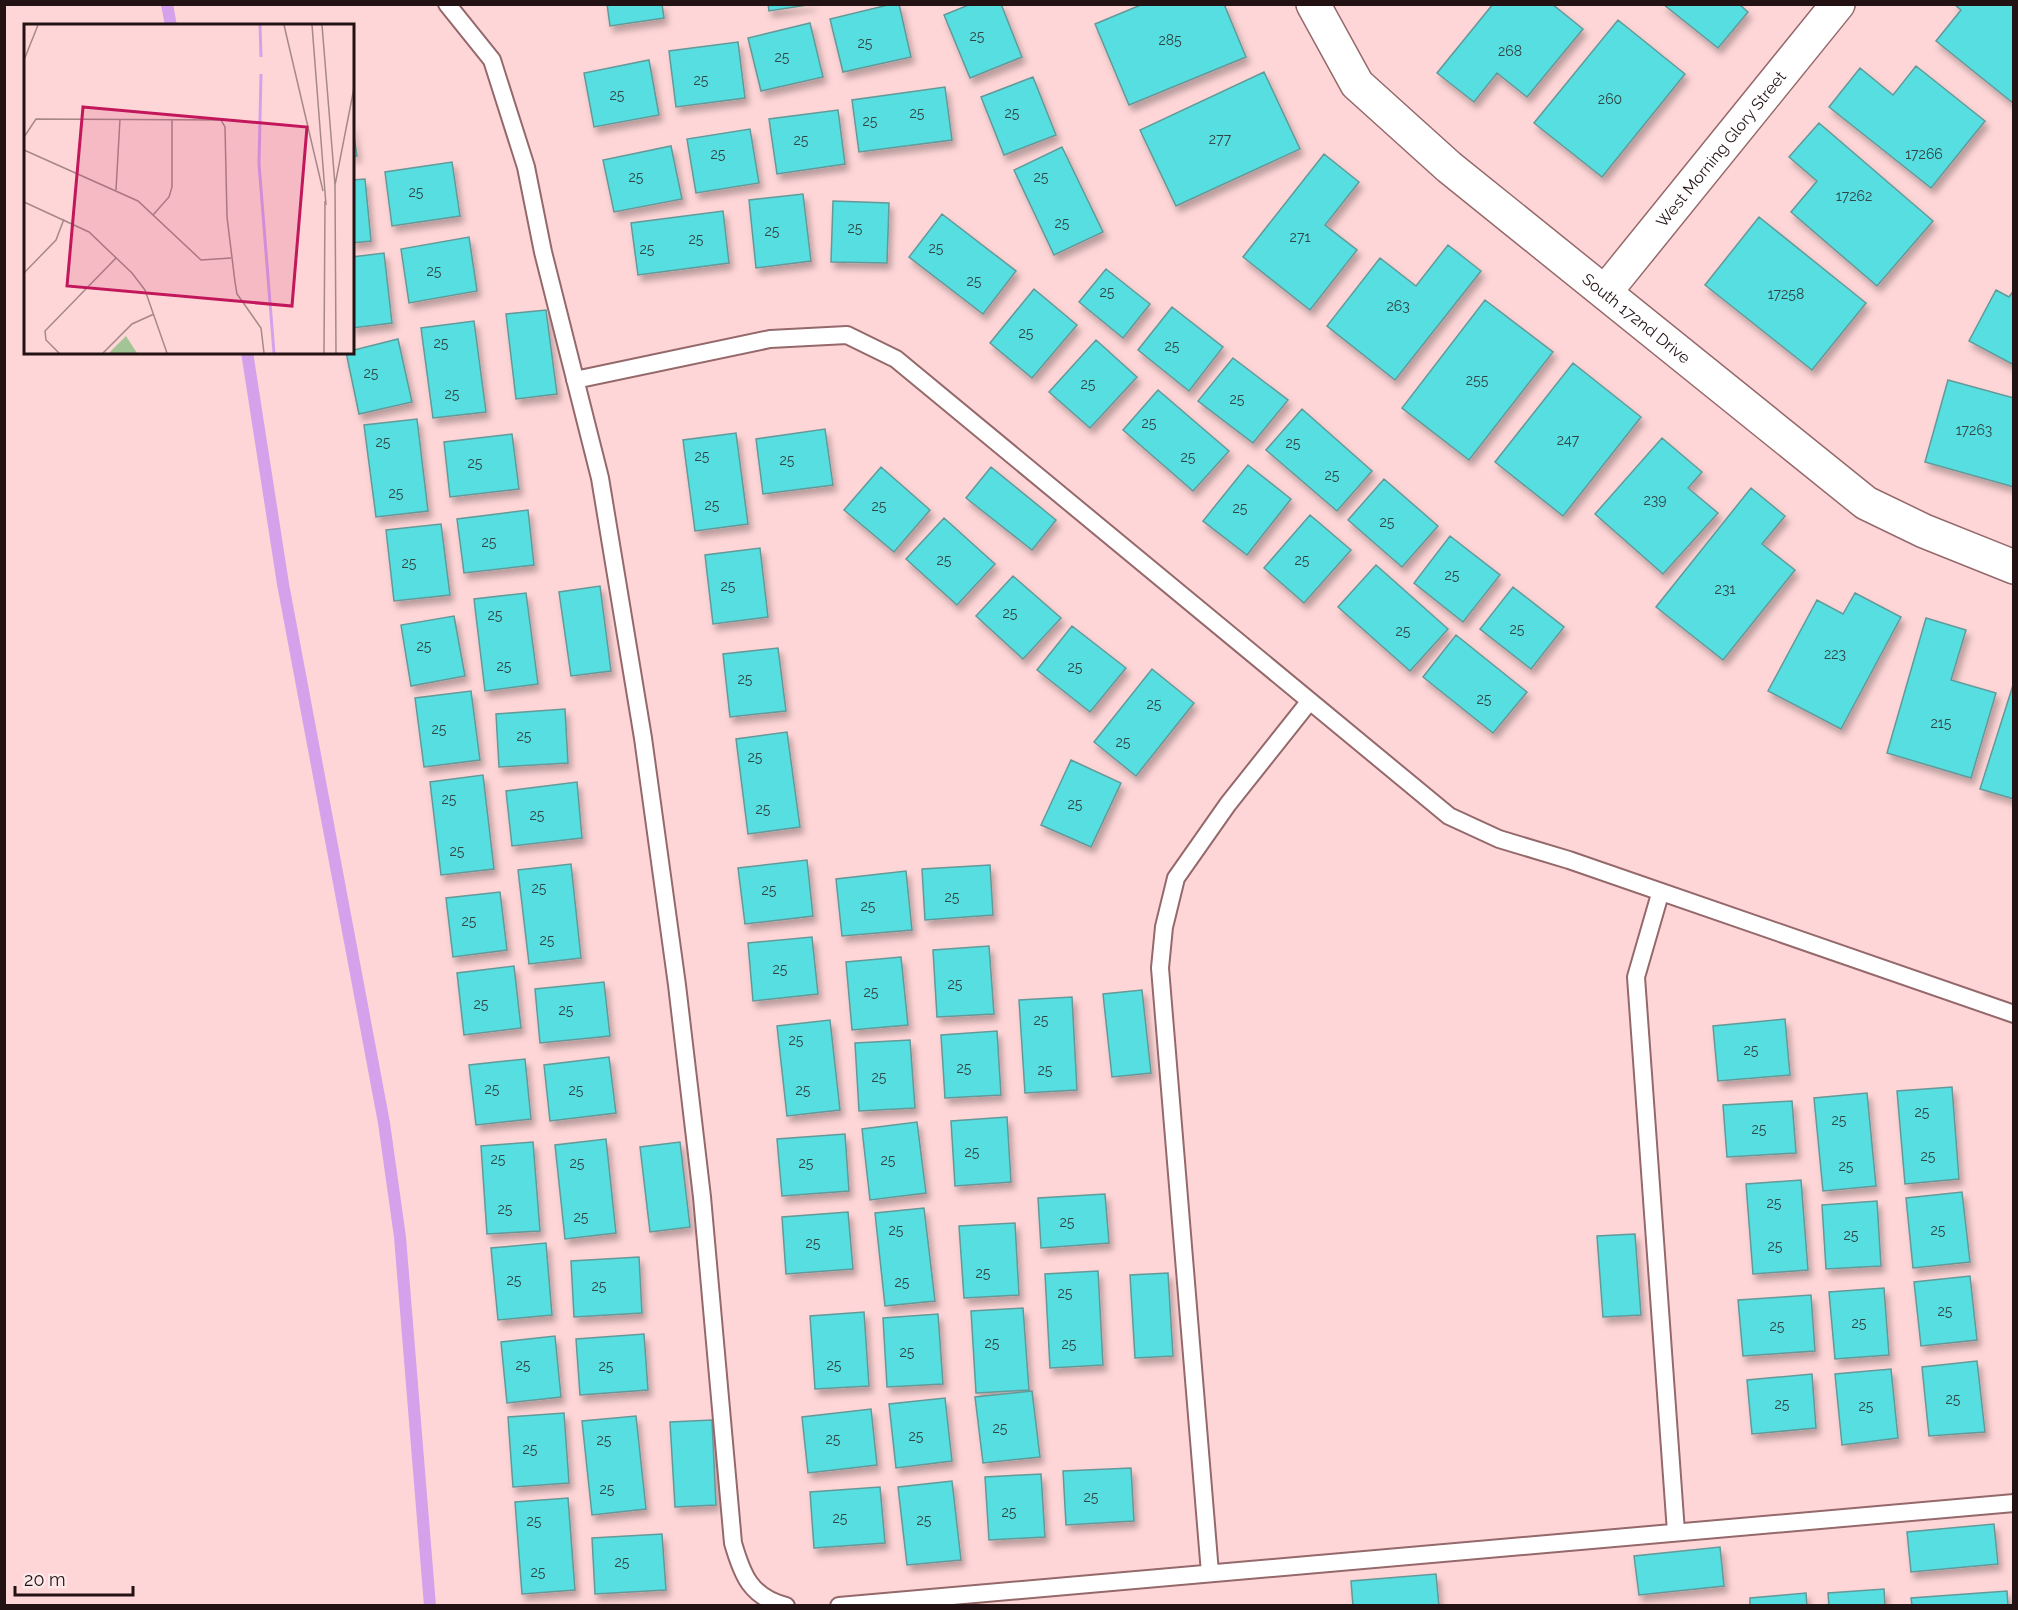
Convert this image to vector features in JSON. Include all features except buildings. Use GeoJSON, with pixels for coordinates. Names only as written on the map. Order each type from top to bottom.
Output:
{"type":"FeatureCollection","features":[{"type":"Feature","properties":{"kind":"street","name":"South 172nd Drive"},"geometry":{"type":"LineString","coordinates":[[1313,4],[1357,84],[1449,167],[1866,503],[1924,531],[2013,567]]}},
{"type":"Feature","properties":{"kind":"street","name":"West Morning Glory Street"},"geometry":{"type":"LineString","coordinates":[[1605,292],[1838,4]]}},
{"type":"Feature","properties":{"kind":"lane"},"geometry":{"type":"LineString","coordinates":[[447,4],[492,60],[526,166],[543,252],[606,514],[643,738],[677,985],[702,1197],[732,1543],[744,1579],[774,1603],[786,1605]]}},
{"type":"Feature","properties":{"kind":"lane"},"geometry":{"type":"LineString","coordinates":[[575,380],[770,339],[847,335],[896,359],[1449,816],[1499,839],[1569,860],[1660,894],[2013,1014]]}},
{"type":"Feature","properties":{"kind":"lane"},"geometry":{"type":"LineString","coordinates":[[1210,1573],[1160,968],[1163,937],[1176,878],[1228,804],[1309,702]]}},
{"type":"Feature","properties":{"kind":"lane"},"geometry":{"type":"LineString","coordinates":[[1660,894],[1636,977],[1676,1532]]}},
{"type":"Feature","properties":{"kind":"lane"},"geometry":{"type":"LineString","coordinates":[[839,1605],[2013,1503]]}},
{"type":"Feature","properties":{"kind":"waterway"},"geometry":{"type":"LineString","coordinates":[[167,4],[171,24]]}},
{"type":"Feature","properties":{"kind":"waterway"},"geometry":{"type":"LineString","coordinates":[[247,354],[283,584],[384,1123],[400,1237],[430,1606]]}}]}
